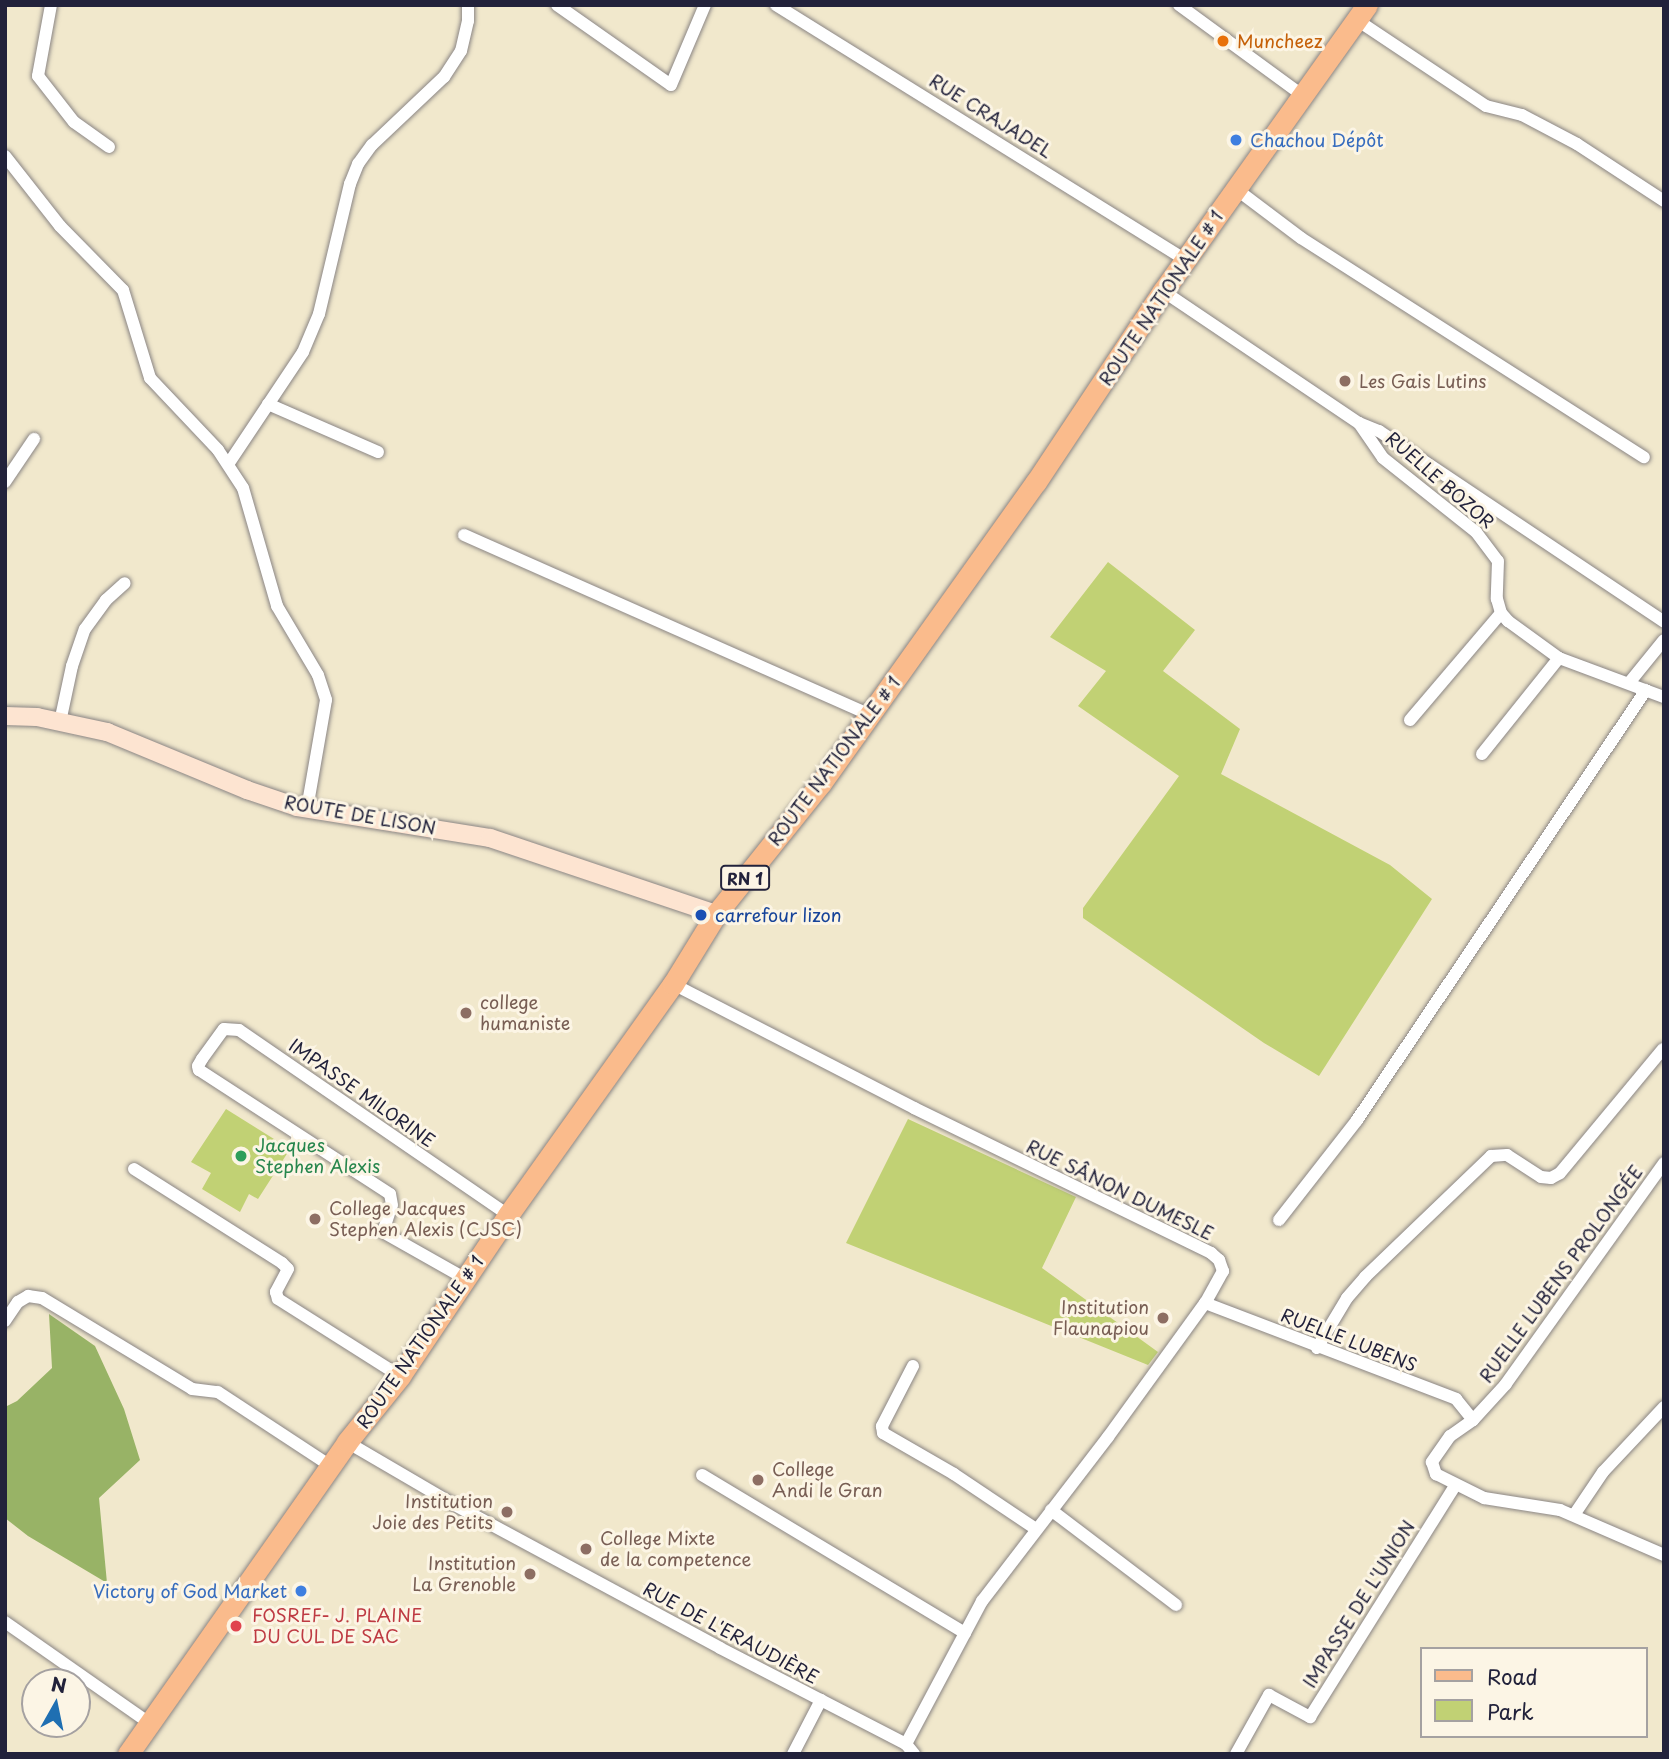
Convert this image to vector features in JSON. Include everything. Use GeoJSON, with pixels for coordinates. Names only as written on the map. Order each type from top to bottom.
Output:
{"type":"FeatureCollection","features":[{"type":"Feature","properties":{"kind":"main road","name":"ROUTE NATIONALE # 1"},"geometry":{"type":"LineString","coordinates":[[128,1754],[347,1442],[400,1376],[508,1215],[673,984],[716,914],[821,783],[870,715],[1036,482],[1163,290],[1362,12]]}},
{"type":"Feature","properties":{"kind":"street"},"geometry":{"type":"LineString","coordinates":[[51,5],[38,76],[74,122],[109,147]]}},
{"type":"Feature","properties":{"kind":"street"},"geometry":{"type":"LineString","coordinates":[[229,463],[303,352],[320,314],[350,184],[358,164],[372,145],[444,77],[461,51],[468,21],[468,5]]}},
{"type":"Feature","properties":{"kind":"street"},"geometry":{"type":"LineString","coordinates":[[557,5],[671,85],[705,5]]}},
{"type":"Feature","properties":{"kind":"street","name":"RUE CRAJADEL"},"geometry":{"type":"LineString","coordinates":[[776,5],[1185,260]]}},
{"type":"Feature","properties":{"kind":"street"},"geometry":{"type":"LineString","coordinates":[[1179,5],[1302,95]]}},
{"type":"Feature","properties":{"kind":"street"},"geometry":{"type":"LineString","coordinates":[[1362,12],[1486,106],[1522,115],[1555,132],[1664,201]]}},
{"type":"Feature","properties":{"kind":"street"},"geometry":{"type":"LineString","coordinates":[[5,156],[60,226],[123,290],[150,378],[229,463],[243,488],[277,606],[318,675],[326,700],[307,809]]}},
{"type":"Feature","properties":{"kind":"street"},"geometry":{"type":"LineString","coordinates":[[1236,189],[1301,238],[1644,457]]}},
{"type":"Feature","properties":{"kind":"street","name":"RUELLE BOZOR"},"geometry":{"type":"LineString","coordinates":[[1163,290],[1359,423],[1383,458],[1476,532],[1497,561],[1497,598],[1501,613]]}},
{"type":"Feature","properties":{"kind":"street"},"geometry":{"type":"LineString","coordinates":[[268,404],[377,452]]}},
{"type":"Feature","properties":{"kind":"street"},"geometry":{"type":"LineString","coordinates":[[1359,423],[1379,432],[1664,622]]}},
{"type":"Feature","properties":{"kind":"street"},"geometry":{"type":"LineString","coordinates":[[5,482],[34,439]]}},
{"type":"Feature","properties":{"kind":"street"},"geometry":{"type":"LineString","coordinates":[[464,535],[870,715]]}},
{"type":"Feature","properties":{"kind":"street"},"geometry":{"type":"LineString","coordinates":[[60,722],[72,666],[86,629],[106,600],[125,583]]}},
{"type":"Feature","properties":{"kind":"street"},"geometry":{"type":"LineString","coordinates":[[1410,720],[1501,613],[1559,658],[1664,697]]}},
{"type":"Feature","properties":{"kind":"street"},"geometry":{"type":"LineString","coordinates":[[1629,683],[1664,640]]}},
{"type":"Feature","properties":{"kind":"street"},"geometry":{"type":"LineString","coordinates":[[1482,754],[1559,658]]}},
{"type":"Feature","properties":{"kind":"street"},"geometry":{"type":"LineString","coordinates":[[1279,1220],[1356,1120],[1646,690]]}},
{"type":"Feature","properties":{"kind":"street","name":"ROUTE DE LISON"},"geometry":{"type":"LineString","coordinates":[[5,716],[60,722],[107,732],[247,790],[307,809],[490,838],[716,914]]}},
{"type":"Feature","properties":{"kind":"street","name":"RUE SÂNON DUMESLE"},"geometry":{"type":"LineString","coordinates":[[673,984],[914,1108],[1211,1253],[1219,1260],[1223,1271],[1205,1303],[982,1601],[910,1749]]}},
{"type":"Feature","properties":{"kind":"street","name":"IMPASSE MILORINE"},"geometry":{"type":"LineString","coordinates":[[466,1279],[383,1232],[392,1205],[390,1194],[199,1070],[202,1059],[224,1029],[239,1030],[508,1215]]}},
{"type":"Feature","properties":{"kind":"street"},"geometry":{"type":"LineString","coordinates":[[1317,1348],[1347,1298],[1365,1277],[1490,1156],[1507,1155],[1541,1177],[1551,1178],[1560,1173],[1663,1049]]}},
{"type":"Feature","properties":{"kind":"street","name":"RUELLE LUBENS PROLONGÉE"},"geometry":{"type":"LineString","coordinates":[[1664,1163],[1506,1384],[1473,1420],[1451,1436],[1432,1462],[1436,1474],[1455,1486],[1484,1498],[1560,1510],[1664,1555]]}},
{"type":"Feature","properties":{"kind":"street"},"geometry":{"type":"LineString","coordinates":[[134,1169],[282,1263],[288,1269],[276,1292],[278,1299],[400,1376]]}},
{"type":"Feature","properties":{"kind":"street"},"geometry":{"type":"LineString","coordinates":[[5,1321],[18,1301],[28,1296],[41,1298],[192,1389],[218,1392],[332,1467]]}},
{"type":"Feature","properties":{"kind":"street","name":"RUELLE LUBENS"},"geometry":{"type":"LineString","coordinates":[[1205,1303],[1455,1399],[1473,1420]]}},
{"type":"Feature","properties":{"kind":"street"},"geometry":{"type":"LineString","coordinates":[[913,1366],[882,1426],[883,1433],[954,1474],[1036,1529]]}},
{"type":"Feature","properties":{"kind":"street"},"geometry":{"type":"LineString","coordinates":[[1574,1515],[1603,1472],[1664,1407]]}},
{"type":"Feature","properties":{"kind":"street","name":"RUE DE L'ERAUDIÈRE"},"geometry":{"type":"LineString","coordinates":[[347,1442],[465,1510],[910,1749]]}},
{"type":"Feature","properties":{"kind":"street"},"geometry":{"type":"LineString","coordinates":[[702,1475],[965,1633]]}},
{"type":"Feature","properties":{"kind":"street","name":"IMPASSE DE L'UNION"},"geometry":{"type":"LineString","coordinates":[[1236,1754],[1269,1695],[1310,1717],[1455,1486]]}},
{"type":"Feature","properties":{"kind":"street"},"geometry":{"type":"LineString","coordinates":[[1051,1510],[1176,1605]]}},
{"type":"Feature","properties":{"kind":"street"},"geometry":{"type":"LineString","coordinates":[[5,1622],[149,1723]]}},
{"type":"Feature","properties":{"kind":"street"},"geometry":{"type":"LineString","coordinates":[[793,1754],[821,1700]]}},
{"type":"Feature","properties":{"kind":"green space"},"geometry":{"type":"Polygon","coordinates":[[[1108,562],[1195,630],[1163,671],[1240,729],[1221,774],[1390,865],[1432,899],[1319,1076],[1264,1043],[1083,918],[1083,908],[1179,776],[1078,706],[1106,671],[1050,637],[1108,562]]]}},
{"type":"Feature","properties":{"kind":"green space","name":"Jacques Stephen Alexis"},"geometry":{"type":"Polygon","coordinates":[[[226,1109],[290,1149],[258,1199],[249,1194],[240,1212],[202,1189],[211,1173],[191,1162],[226,1109]]]}},
{"type":"Feature","properties":{"kind":"green space"},"geometry":{"type":"Polygon","coordinates":[[[908,1119],[1076,1197],[1042,1268],[1158,1352],[1148,1365],[846,1243],[908,1119]]]}},
{"type":"Feature","properties":{"kind":"green space"},"geometry":{"type":"Polygon","coordinates":[[[49,1314],[95,1346],[124,1409],[140,1460],[99,1498],[107,1583],[28,1536],[5,1518],[5,1407],[17,1401],[52,1368],[49,1314]]]}},
{"type":"Feature","properties":{"kind":"place","name":"Muncheez"},"geometry":{"type":"Point","coordinates":[1223,41]}},
{"type":"Feature","properties":{"kind":"place","name":"Chachou Dépôt"},"geometry":{"type":"Point","coordinates":[1236,140]}},
{"type":"Feature","properties":{"kind":"place","name":"Les Gais Lutins"},"geometry":{"type":"Point","coordinates":[1345,381]}},
{"type":"Feature","properties":{"kind":"place","name":"carrefour lizon"},"geometry":{"type":"Point","coordinates":[701,915]}},
{"type":"Feature","properties":{"kind":"place","name":"college humaniste"},"geometry":{"type":"Point","coordinates":[466,1013]}},
{"type":"Feature","properties":{"kind":"place","name":"Jacques Stephen Alexis"},"geometry":{"type":"Point","coordinates":[241,1156]}},
{"type":"Feature","properties":{"kind":"place","name":"College Jacques Stephen Alexis (CJSC)"},"geometry":{"type":"Point","coordinates":[315,1219]}},
{"type":"Feature","properties":{"kind":"place","name":"Institution Flaunapiou"},"geometry":{"type":"Point","coordinates":[1163,1318]}},
{"type":"Feature","properties":{"kind":"place","name":"College Andi le Gran"},"geometry":{"type":"Point","coordinates":[758,1480]}},
{"type":"Feature","properties":{"kind":"place","name":"Institution Joie des Petits"},"geometry":{"type":"Point","coordinates":[507,1512]}},
{"type":"Feature","properties":{"kind":"place","name":"College Mixte de la competence"},"geometry":{"type":"Point","coordinates":[586,1549]}},
{"type":"Feature","properties":{"kind":"place","name":"Institution La Grenoble"},"geometry":{"type":"Point","coordinates":[530,1574]}},
{"type":"Feature","properties":{"kind":"place","name":"Victory of God Market"},"geometry":{"type":"Point","coordinates":[301,1591]}},
{"type":"Feature","properties":{"kind":"place","name":"FOSREF- J. PLAINE DU CUL DE SAC"},"geometry":{"type":"Point","coordinates":[236,1626]}}]}
